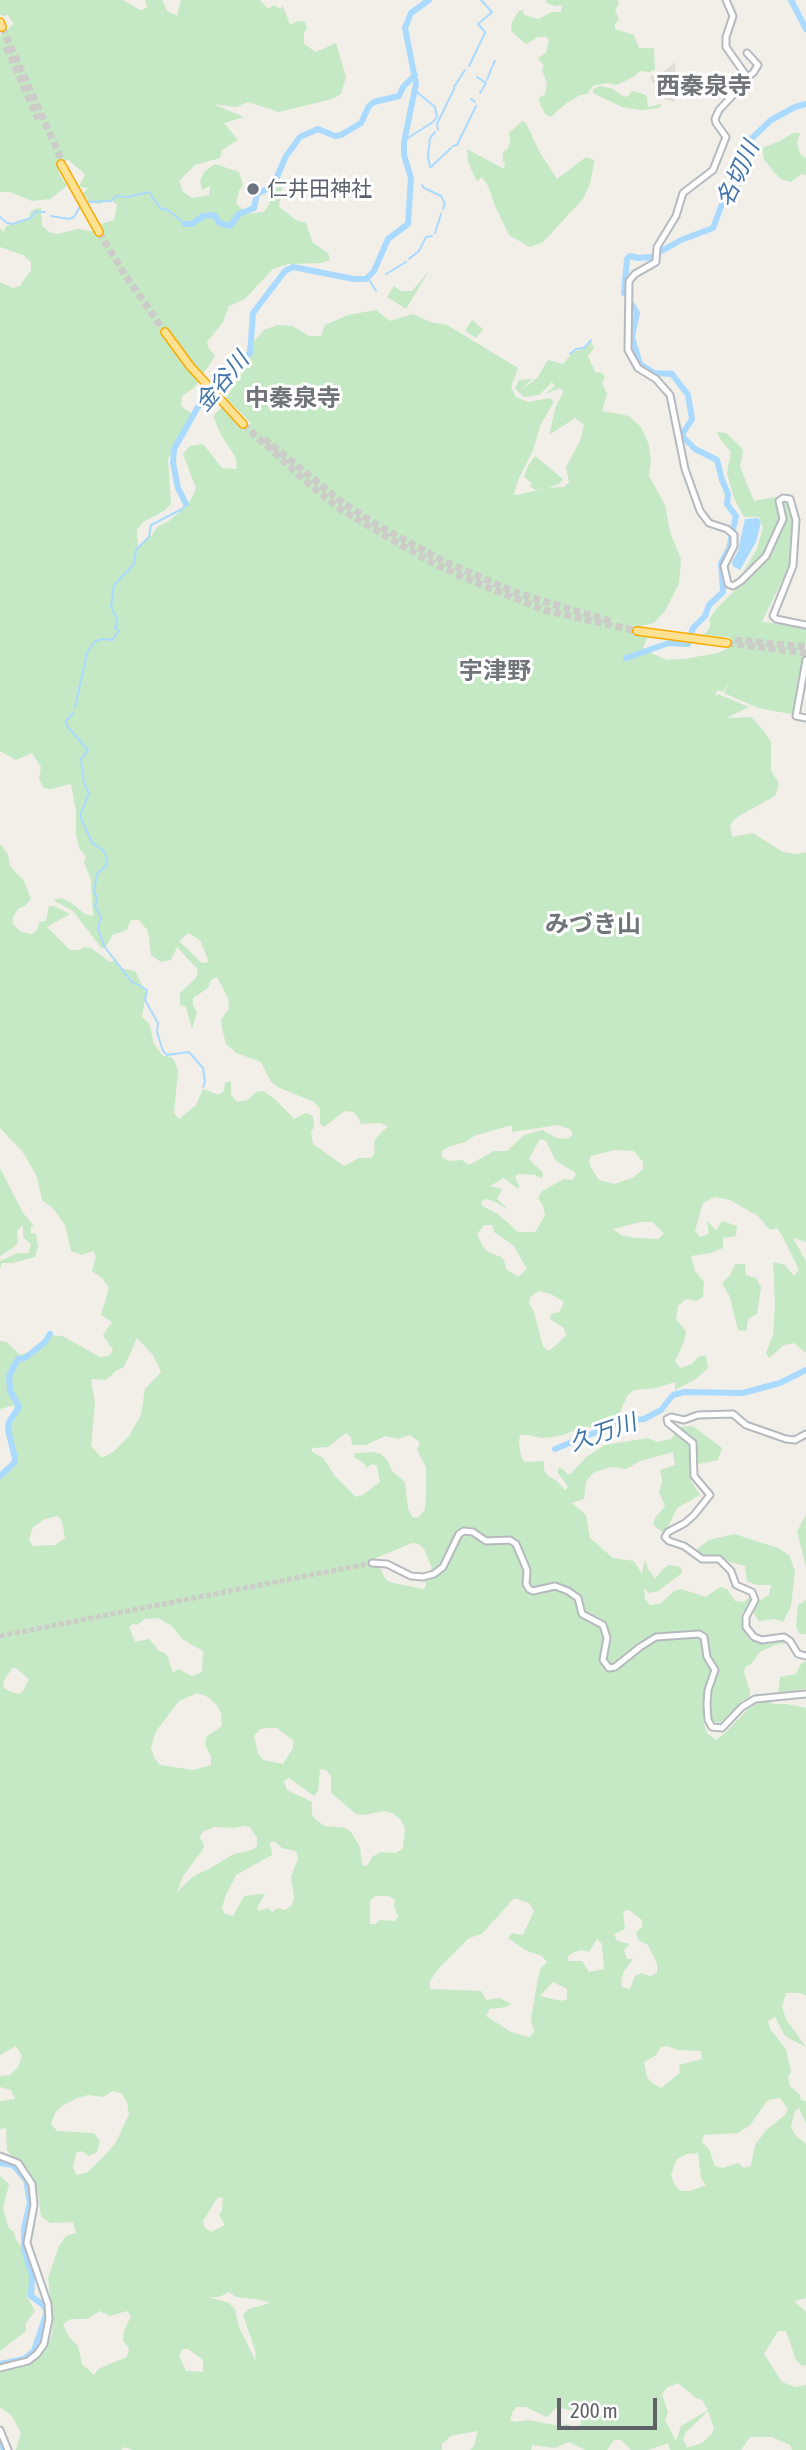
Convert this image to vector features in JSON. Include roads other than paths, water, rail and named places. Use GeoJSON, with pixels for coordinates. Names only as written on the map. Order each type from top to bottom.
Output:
{"type":"FeatureCollection","features":[{"type":"Feature","properties":{"kind":"highway"},"geometry":{"type":"LineString","coordinates":[[62,163],[98,228]]}},
{"type":"Feature","properties":{"kind":"highway"},"geometry":{"type":"LineString","coordinates":[[166,331],[191,365],[244,424]]}},
{"type":"Feature","properties":{"kind":"highway"},"geometry":{"type":"LineString","coordinates":[[638,630],[727,641]]}},
{"type":"Feature","properties":{"kind":"main road"},"geometry":{"type":"LineString","coordinates":[[726,0],[733,16],[726,37],[726,47],[747,77]]}},
{"type":"Feature","properties":{"kind":"main road"},"geometry":{"type":"LineString","coordinates":[[747,53],[758,64],[754,73],[747,77],[715,118],[726,137],[714,168],[683,192],[677,216],[656,253],[654,264],[635,274],[629,281],[628,350],[638,368],[656,379],[670,395],[685,469],[700,512],[709,523],[733,534],[734,546],[724,566],[729,584],[733,586],[741,582],[766,556],[783,519],[779,501],[783,498],[790,499],[796,520],[793,566],[773,615],[776,619],[806,625]]}},
{"type":"Feature","properties":{"kind":"main road"},"geometry":{"type":"LineString","coordinates":[[806,660],[796,716],[806,718]]}},
{"type":"Feature","properties":{"kind":"main road"},"geometry":{"type":"LineString","coordinates":[[806,1434],[795,1440],[786,1439],[746,1425],[733,1413],[698,1415],[684,1420],[667,1419],[668,1423],[692,1443],[694,1476],[710,1494],[694,1516],[668,1532],[665,1537],[702,1559],[719,1559],[731,1571],[736,1586],[752,1592],[755,1600],[746,1617],[746,1627],[754,1637],[762,1640],[784,1637],[798,1654],[806,1656]]}},
{"type":"Feature","properties":{"kind":"main road"},"geometry":{"type":"LineString","coordinates":[[372,1563],[387,1564],[411,1576],[423,1577],[434,1574],[443,1567],[459,1534],[464,1531],[473,1532],[486,1541],[510,1540],[516,1544],[525,1566],[529,1589],[533,1591],[555,1586],[568,1591],[578,1598],[582,1614],[603,1625],[607,1638],[603,1660],[609,1668],[615,1667],[656,1637],[702,1635],[706,1641],[707,1657],[715,1670],[708,1696],[708,1720],[712,1727],[722,1728],[742,1707],[755,1699],[806,1694]]}},
{"type":"Feature","properties":{"kind":"main road"},"geometry":{"type":"LineString","coordinates":[[0,2156],[18,2163],[32,2184],[34,2205],[26,2243],[48,2304],[50,2319],[44,2344],[37,2354],[28,2361],[0,2368]]}},
{"type":"Feature","properties":{"kind":"main road"},"geometry":{"type":"LineString","coordinates":[[0,2430],[8,2450]]}},
{"type":"Feature","properties":{"kind":"water"},"geometry":{"type":"Polygon","coordinates":[[[758,518],[761,522],[756,542],[740,570],[733,566],[732,562],[738,551],[745,519],[758,518]]]}},
{"type":"Feature","properties":{"kind":"waterway","name":"金谷川"},"geometry":{"type":"LineString","coordinates":[[186,504],[178,488],[173,463],[174,449],[203,398],[220,385],[231,370],[250,353],[253,313],[285,271],[293,267],[366,279],[374,271],[388,239],[408,224],[411,178],[404,155],[404,142],[416,84],[405,28],[411,13],[429,0]]}},
{"type":"Feature","properties":{"kind":"waterway"},"geometry":{"type":"LineString","coordinates":[[481,0],[492,12],[478,24],[485,32]]}},
{"type":"Feature","properties":{"kind":"waterway","name":"名切川"},"geometry":{"type":"LineString","coordinates":[[791,0],[806,29]]}},
{"type":"Feature","properties":{"kind":"waterway"},"geometry":{"type":"LineString","coordinates":[[469,66],[485,33]]}},
{"type":"Feature","properties":{"kind":"waterway"},"geometry":{"type":"LineString","coordinates":[[493,65],[495,61]]}},
{"type":"Feature","properties":{"kind":"waterway"},"geometry":{"type":"LineString","coordinates":[[487,80],[492,67]]}},
{"type":"Feature","properties":{"kind":"waterway"},"geometry":{"type":"LineString","coordinates":[[454,87],[465,70]]}},
{"type":"Feature","properties":{"kind":"waterway"},"geometry":{"type":"LineString","coordinates":[[185,224],[192,224],[203,216],[211,215],[215,216],[219,223],[230,226],[239,214],[254,208],[257,194],[273,186],[286,156],[300,137],[318,129],[335,136],[341,135],[361,123],[369,106],[374,102],[399,96],[403,87],[415,75]]}},
{"type":"Feature","properties":{"kind":"waterway"},"geometry":{"type":"LineString","coordinates":[[477,77],[486,83],[480,93]]}},
{"type":"Feature","properties":{"kind":"waterway"},"geometry":{"type":"LineString","coordinates":[[438,130],[437,124],[454,89]]}},
{"type":"Feature","properties":{"kind":"waterway"},"geometry":{"type":"LineString","coordinates":[[408,138],[437,117],[435,107],[418,93]]}},
{"type":"Feature","properties":{"kind":"waterway"},"geometry":{"type":"LineString","coordinates":[[471,99],[475,102]]}},
{"type":"Feature","properties":{"kind":"waterway","name":"名切川"},"geometry":{"type":"LineString","coordinates":[[624,293],[627,259],[630,256],[651,257],[681,240],[713,228],[724,199],[736,186],[742,174],[745,148],[749,141],[771,120],[806,104]]}},
{"type":"Feature","properties":{"kind":"waterway"},"geometry":{"type":"LineString","coordinates":[[453,146],[457,145],[476,106]]}},
{"type":"Feature","properties":{"kind":"waterway"},"geometry":{"type":"LineString","coordinates":[[430,167],[430,138],[435,132]]}},
{"type":"Feature","properties":{"kind":"waterway"},"geometry":{"type":"LineString","coordinates":[[431,167],[451,148]]}},
{"type":"Feature","properties":{"kind":"waterway"},"geometry":{"type":"LineString","coordinates":[[422,185],[441,196],[445,204],[443,209]]}},
{"type":"Feature","properties":{"kind":"waterway"},"geometry":{"type":"LineString","coordinates":[[86,202],[111,201],[116,196],[128,197],[149,192],[161,209],[168,210],[185,224]]}},
{"type":"Feature","properties":{"kind":"waterway"},"geometry":{"type":"LineString","coordinates":[[51,216],[69,219],[74,217],[81,205]]}},
{"type":"Feature","properties":{"kind":"waterway"},"geometry":{"type":"LineString","coordinates":[[0,217],[12,224],[31,218],[35,212],[45,212]]}},
{"type":"Feature","properties":{"kind":"waterway"},"geometry":{"type":"LineString","coordinates":[[435,233],[441,214]]}},
{"type":"Feature","properties":{"kind":"waterway"},"geometry":{"type":"LineString","coordinates":[[409,259],[419,251],[426,237],[432,236]]}},
{"type":"Feature","properties":{"kind":"waterway"},"geometry":{"type":"LineString","coordinates":[[386,274],[406,262]]}},
{"type":"Feature","properties":{"kind":"waterway"},"geometry":{"type":"LineString","coordinates":[[368,278],[376,291]]}},
{"type":"Feature","properties":{"kind":"waterway","name":"名切川"},"geometry":{"type":"LineString","coordinates":[[626,658],[669,643],[688,644],[693,628],[705,616],[709,605],[723,592],[721,563],[729,549],[736,516],[727,504],[728,494],[717,460],[695,449],[683,437],[692,419],[688,395],[672,374],[654,373],[640,364],[632,337],[637,313],[631,303]]}},
{"type":"Feature","properties":{"kind":"waterway"},"geometry":{"type":"LineString","coordinates":[[570,354],[576,349],[584,348],[591,340]]}},
{"type":"Feature","properties":{"kind":"waterway","name":"金谷川"},"geometry":{"type":"LineString","coordinates":[[75,707],[87,653],[94,642],[112,640],[119,631],[115,628],[117,618],[111,607],[114,585],[134,564],[136,550],[149,537],[151,525],[182,509],[186,504]]}},
{"type":"Feature","properties":{"kind":"waterway","name":"金谷川"},"geometry":{"type":"LineString","coordinates":[[73,713],[66,721],[67,726],[88,750],[81,759],[84,783],[89,793],[80,816],[92,843],[104,851],[107,859],[106,866],[97,874],[94,891],[97,898],[95,907],[101,916],[98,929],[104,946],[131,981],[147,990],[145,1000],[158,1023],[157,1032],[163,1051],[167,1055],[189,1052],[203,1068],[203,1087]]}},
{"type":"Feature","properties":{"kind":"waterway"},"geometry":{"type":"LineString","coordinates":[[0,1476],[14,1463],[15,1458],[8,1430],[9,1422],[19,1407],[10,1390],[9,1376],[18,1359],[25,1358],[45,1342],[50,1334]]}},
{"type":"Feature","properties":{"kind":"waterway","name":"久万川"},"geometry":{"type":"LineString","coordinates":[[555,1449],[623,1421],[644,1419],[661,1410],[673,1395],[684,1392],[743,1393],[780,1383],[806,1370]]}},
{"type":"Feature","properties":{"kind":"waterway"},"geometry":{"type":"LineString","coordinates":[[0,2163],[13,2165],[26,2180],[30,2203],[24,2228],[24,2249],[32,2276],[31,2296],[46,2309],[34,2351],[24,2359],[0,2364]]}},
{"type":"Feature","properties":{"kind":"waterway"},"geometry":{"type":"LineString","coordinates":[[0,2441],[4,2450]]}},
{"type":"Feature","properties":{"kind":"tunnel"},"geometry":{"type":"LineString","coordinates":[[2,27],[63,163]]}},
{"type":"Feature","properties":{"kind":"tunnel"},"geometry":{"type":"LineString","coordinates":[[6,47],[38,119]]}},
{"type":"Feature","properties":{"kind":"tunnel"},"geometry":{"type":"LineString","coordinates":[[99,232],[165,332]]}},
{"type":"Feature","properties":{"kind":"tunnel"},"geometry":{"type":"LineString","coordinates":[[243,424],[311,486],[343,511],[427,560],[544,610],[637,631]]}},
{"type":"Feature","properties":{"kind":"tunnel"},"geometry":{"type":"LineString","coordinates":[[264,439],[342,502],[443,561],[517,593],[613,622]]}},
{"type":"Feature","properties":{"kind":"tunnel"},"geometry":{"type":"LineString","coordinates":[[735,640],[806,647]]}},
{"type":"Feature","properties":{"kind":"tunnel"},"geometry":{"type":"LineString","coordinates":[[727,643],[806,653]]}},
{"type":"Feature","properties":{"kind":"tunnel"},"geometry":{"type":"LineString","coordinates":[[0,1636],[372,1563]]}},
{"type":"Feature","properties":{"kind":"place","name":"仁井田神社"},"geometry":{"type":"Point","coordinates":[253,189]}},
{"type":"Feature","properties":{"kind":"district","name":"西秦泉寺"},"geometry":{"type":"Point","coordinates":[704,86]}},
{"type":"Feature","properties":{"kind":"district","name":"中秦泉寺"},"geometry":{"type":"Point","coordinates":[293,398]}},
{"type":"Feature","properties":{"kind":"district","name":"宇津野"},"geometry":{"type":"Point","coordinates":[495,671]}},
{"type":"Feature","properties":{"kind":"district","name":"みづき山"},"geometry":{"type":"Point","coordinates":[593,924]}}]}
